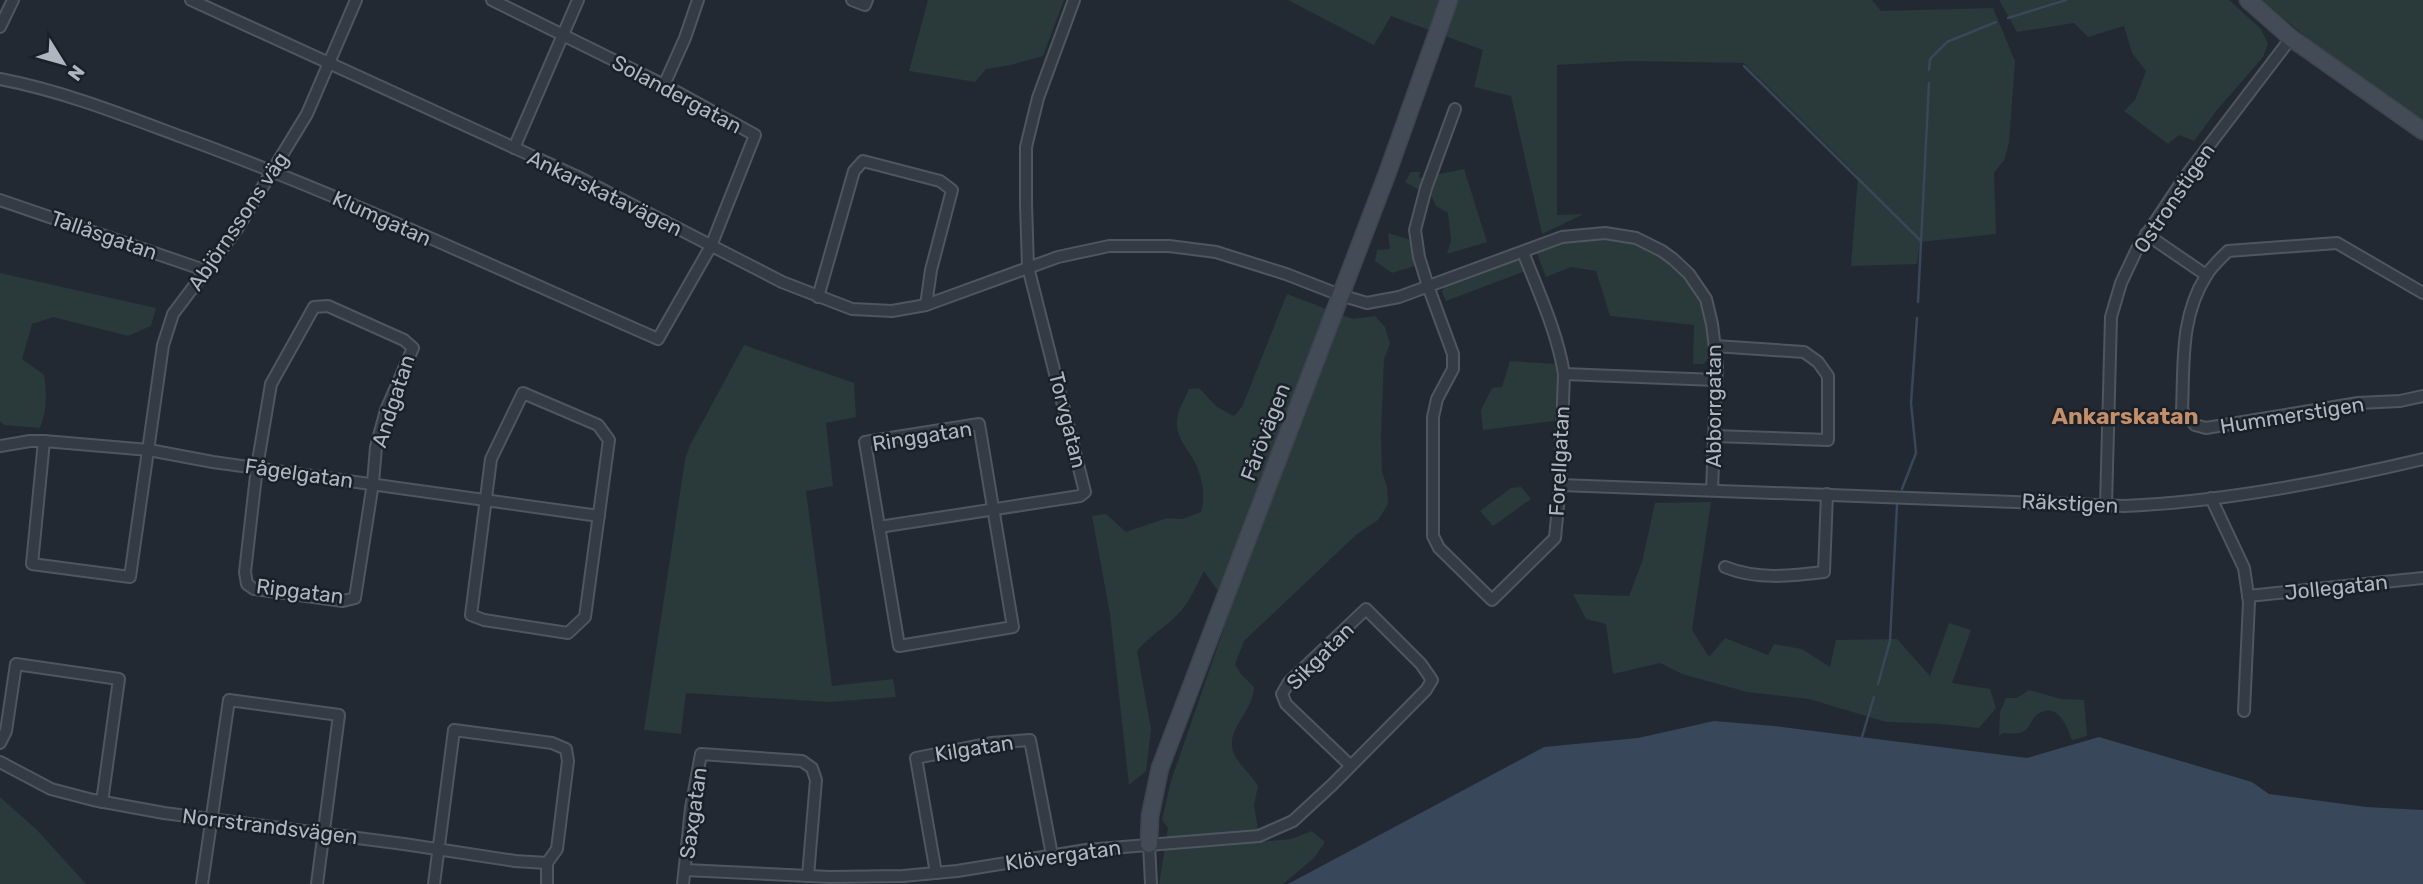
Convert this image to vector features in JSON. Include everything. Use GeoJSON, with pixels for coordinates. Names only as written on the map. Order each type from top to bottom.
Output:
{"type":"FeatureCollection","features":[{"type":"Feature","properties":{"kind":"street"},"geometry":{"type":"LineString","coordinates":[[0,27],[13,0]]}},
{"type":"Feature","properties":{"kind":"street","name":"Ankarskatavägen"},"geometry":{"type":"LineString","coordinates":[[191,0],[576,176],[711,246],[818,297],[852,309],[892,311],[926,306],[1058,257],[1109,246],[1170,246],[1216,252],[1286,274],[1340,295]]}},
{"type":"Feature","properties":{"kind":"street","name":"Abjörnssons väg"},"geometry":{"type":"LineString","coordinates":[[44,441],[32,565],[130,577],[163,345],[173,314],[237,229],[274,172],[307,114],[356,0]]}},
{"type":"Feature","properties":{"kind":"street","name":"Solandergatan"},"geometry":{"type":"LineString","coordinates":[[492,0],[664,85],[755,135],[711,246]]}},
{"type":"Feature","properties":{"kind":"street"},"geometry":{"type":"LineString","coordinates":[[514,148],[578,0]]}},
{"type":"Feature","properties":{"kind":"street"},"geometry":{"type":"LineString","coordinates":[[664,85],[698,0]]}},
{"type":"Feature","properties":{"kind":"street"},"geometry":{"type":"LineString","coordinates":[[852,0],[865,5],[867,0]]}},
{"type":"Feature","properties":{"kind":"street"},"geometry":{"type":"LineString","coordinates":[[1028,267],[1026,147],[1038,98],[1074,0]]}},
{"type":"Feature","properties":{"kind":"street","name":"Fårövägen"},"geometry":{"type":"LineString","coordinates":[[1151,884],[1150,816],[1160,768],[1387,174],[1449,0]]}},
{"type":"Feature","properties":{"kind":"street"},"geometry":{"type":"LineString","coordinates":[[2248,0],[2291,38],[2423,131]]}},
{"type":"Feature","properties":{"kind":"street","name":"Ostronstigen"},"geometry":{"type":"LineString","coordinates":[[2106,505],[2111,317],[2121,283],[2146,234],[2185,177],[2291,38]]}},
{"type":"Feature","properties":{"kind":"street","name":"Klumgatan"},"geometry":{"type":"LineString","coordinates":[[0,79],[106,109],[274,172],[658,339],[711,246]]}},
{"type":"Feature","properties":{"kind":"street"},"geometry":{"type":"LineString","coordinates":[[1428,286],[1419,257],[1415,230],[1426,188],[1455,109]]}},
{"type":"Feature","properties":{"kind":"street"},"geometry":{"type":"LineString","coordinates":[[818,297],[854,170],[863,161],[940,181],[951,190],[930,270],[926,306]]}},
{"type":"Feature","properties":{"kind":"street","name":"Tallåsgatan"},"geometry":{"type":"LineString","coordinates":[[0,200],[207,271]]}},
{"type":"Feature","properties":{"kind":"street","name":"Abborrgatan"},"geometry":{"type":"LineString","coordinates":[[1340,295],[1367,303],[1399,296],[1562,237],[1605,233],[1636,238],[1662,251],[1689,274],[1706,299],[1712,324],[1716,380],[1712,490]]}},
{"type":"Feature","properties":{"kind":"street"},"geometry":{"type":"LineString","coordinates":[[2146,234],[2206,275]]}},
{"type":"Feature","properties":{"kind":"street","name":"Hummerstigen"},"geometry":{"type":"LineString","coordinates":[[2423,293],[2337,243],[2228,251],[2206,275],[2190,308],[2185,333],[2182,411],[2196,425],[2207,428],[2358,403],[2400,401],[2423,396]]}},
{"type":"Feature","properties":{"kind":"street","name":"Forellgatan"},"geometry":{"type":"LineString","coordinates":[[1428,286],[1453,354],[1453,369],[1437,399],[1433,417],[1433,536],[1439,548],[1492,600],[1555,538],[1560,485],[1564,373],[1549,320],[1523,252]]}},
{"type":"Feature","properties":{"kind":"street","name":"Torvgatan"},"geometry":{"type":"LineString","coordinates":[[879,527],[1080,496],[1085,492],[1028,267]]}},
{"type":"Feature","properties":{"kind":"street","name":"Andgatan"},"geometry":{"type":"LineString","coordinates":[[257,467],[271,384],[314,307],[328,306],[404,340],[413,348],[386,410],[376,447],[373,483]]}},
{"type":"Feature","properties":{"kind":"street"},"geometry":{"type":"LineString","coordinates":[[1714,436],[1828,440],[1828,376],[1818,362],[1804,352],[1715,346]]}},
{"type":"Feature","properties":{"kind":"street"},"geometry":{"type":"LineString","coordinates":[[1564,373],[1716,380]]}},
{"type":"Feature","properties":{"kind":"street"},"geometry":{"type":"LineString","coordinates":[[523,393],[598,425],[609,440],[585,617],[568,633],[484,620],[471,615],[485,498],[491,459],[523,393]]}},
{"type":"Feature","properties":{"kind":"street","name":"Ringgatan"},"geometry":{"type":"LineString","coordinates":[[879,527],[865,442],[979,424],[994,509]]}},
{"type":"Feature","properties":{"kind":"street","name":"Fågelgatan"},"geometry":{"type":"LineString","coordinates":[[0,446],[44,441],[149,450],[598,516]]}},
{"type":"Feature","properties":{"kind":"street","name":"Räkstigen"},"geometry":{"type":"LineString","coordinates":[[1560,485],[2106,505],[2169,504],[2378,470],[2423,459]]}},
{"type":"Feature","properties":{"kind":"street","name":"Ripgatan"},"geometry":{"type":"LineString","coordinates":[[257,467],[245,572],[247,584],[254,589],[343,601],[355,598],[373,483]]}},
{"type":"Feature","properties":{"kind":"street"},"geometry":{"type":"LineString","coordinates":[[1725,567],[1740,573],[1782,576],[1824,572],[1827,494]]}},
{"type":"Feature","properties":{"kind":"street"},"geometry":{"type":"LineString","coordinates":[[2211,498],[2244,568],[2248,596],[2244,711]]}},
{"type":"Feature","properties":{"kind":"street"},"geometry":{"type":"LineString","coordinates":[[879,527],[899,646],[1013,627],[994,509]]}},
{"type":"Feature","properties":{"kind":"street","name":"Jollegatan"},"geometry":{"type":"LineString","coordinates":[[2248,596],[2423,578]]}},
{"type":"Feature","properties":{"kind":"street","name":"Sikgatan"},"geometry":{"type":"LineString","coordinates":[[1149,844],[1259,836],[1293,821],[1351,766],[1426,690],[1432,680],[1421,664],[1366,609],[1289,682],[1282,694],[1286,704],[1351,766]]}},
{"type":"Feature","properties":{"kind":"street"},"geometry":{"type":"LineString","coordinates":[[0,743],[6,730],[16,664],[119,679],[102,802]]}},
{"type":"Feature","properties":{"kind":"street"},"geometry":{"type":"LineString","coordinates":[[202,884],[229,700],[339,715],[317,884]]}},
{"type":"Feature","properties":{"kind":"street"},"geometry":{"type":"LineString","coordinates":[[434,884],[454,730],[552,743],[566,749],[568,761],[557,849],[547,863],[547,884]]}},
{"type":"Feature","properties":{"kind":"street","name":"Kilgatan"},"geometry":{"type":"LineString","coordinates":[[936,873],[916,758],[992,743],[1030,740],[1052,855]]}},
{"type":"Feature","properties":{"kind":"street","name":"Saxgatan"},"geometry":{"type":"LineString","coordinates":[[682,884],[701,754],[803,761],[812,768],[816,780],[808,876]]}},
{"type":"Feature","properties":{"kind":"street","name":"Norrstrandsvägen"},"geometry":{"type":"LineString","coordinates":[[0,762],[51,789],[102,802],[515,861],[547,863]]}},
{"type":"Feature","properties":{"kind":"street","name":"Klövergatan"},"geometry":{"type":"LineString","coordinates":[[685,870],[808,876],[903,876],[1149,844]]}},
{"type":"Feature","properties":{"kind":"shaded area"},"geometry":{"type":"Polygon","coordinates":[[[928,0],[1064,0],[1043,56],[986,69],[975,82],[909,71],[928,0]]]}},
{"type":"Feature","properties":{"kind":"shaded area"},"geometry":{"type":"Polygon","coordinates":[[[1288,0],[1872,0],[1881,11],[1993,8],[2015,61],[2009,143],[2004,160],[1994,173],[1996,234],[1920,242],[1917,264],[1851,266],[1858,176],[1744,63],[1630,61],[1557,65],[1557,215],[1584,214],[1542,234],[1511,96],[1474,87],[1483,50],[1391,16],[1374,45],[1288,0]]]}},
{"type":"Feature","properties":{"kind":"shaded area"},"geometry":{"type":"Polygon","coordinates":[[[1999,0],[2229,0],[2261,29],[2268,44],[2263,57],[2194,141],[2179,135],[2168,144],[2124,111],[2135,100],[2146,71],[2132,53],[2124,26],[2088,37],[2074,23],[2017,32],[1999,0]]]}},
{"type":"Feature","properties":{"kind":"shaded area"},"geometry":{"type":"Polygon","coordinates":[[[2262,0],[2423,0],[2423,120],[2320,49],[2262,0]]]}},
{"type":"Feature","properties":{"kind":"shaded area"},"geometry":{"type":"Polygon","coordinates":[[[1464,169],[1487,242],[1447,254],[1451,241],[1448,213],[1436,206],[1432,197],[1405,182],[1411,172],[1420,172],[1419,178],[1464,169]]]}},
{"type":"Feature","properties":{"kind":"shaded area"},"geometry":{"type":"Polygon","coordinates":[[[1388,233],[1411,240],[1418,265],[1392,273],[1375,261],[1377,250],[1390,249],[1388,233]]]}},
{"type":"Feature","properties":{"kind":"shaded area"},"geometry":{"type":"Polygon","coordinates":[[[1560,240],[1633,241],[1652,250],[1671,264],[1693,289],[1701,305],[1709,357],[1704,364],[1693,364],[1694,325],[1610,316],[1596,271],[1571,267],[1546,277],[1536,251],[1560,240]]]}},
{"type":"Feature","properties":{"kind":"shaded area"},"geometry":{"type":"Polygon","coordinates":[[[1519,256],[1528,270],[1446,301],[1442,292],[1446,282],[1519,256]]]}},
{"type":"Feature","properties":{"kind":"shaded area"},"geometry":{"type":"Polygon","coordinates":[[[0,273],[156,308],[151,326],[128,336],[53,317],[32,324],[22,359],[44,375],[46,402],[40,428],[4,425],[0,421],[0,273]]]}},
{"type":"Feature","properties":{"kind":"shaded area"},"geometry":{"type":"Polygon","coordinates":[[[1287,294],[1353,319],[1375,316],[1385,327],[1390,344],[1384,359],[1381,435],[1382,472],[1387,486],[1388,504],[1378,520],[1357,534],[1244,641],[1235,664],[1254,687],[1232,745],[1236,758],[1258,786],[1254,805],[1260,842],[1291,839],[1312,831],[1325,842],[1314,858],[1283,884],[1159,884],[1168,828],[1162,820],[1171,781],[1224,628],[1218,591],[1204,571],[1182,609],[1137,651],[1151,729],[1146,771],[1129,785],[1110,614],[1092,516],[1106,514],[1126,532],[1167,518],[1182,519],[1201,512],[1201,478],[1178,431],[1180,408],[1189,389],[1199,388],[1217,407],[1234,416],[1242,407],[1287,294]]]}},
{"type":"Feature","properties":{"kind":"shaded area"},"geometry":{"type":"Polygon","coordinates":[[[744,345],[854,383],[856,417],[826,423],[833,486],[806,491],[832,686],[893,679],[896,697],[829,702],[686,693],[681,734],[644,730],[685,460],[690,445],[744,345]]]}},
{"type":"Feature","properties":{"kind":"shaded area"},"geometry":{"type":"Polygon","coordinates":[[[1510,361],[1557,364],[1554,421],[1483,430],[1481,410],[1492,388],[1502,387],[1510,361]]]}},
{"type":"Feature","properties":{"kind":"shaded area"},"geometry":{"type":"Polygon","coordinates":[[[1521,487],[1531,499],[1493,526],[1480,511],[1511,488],[1521,487]]]}},
{"type":"Feature","properties":{"kind":"shaded area"},"geometry":{"type":"Polygon","coordinates":[[[1711,502],[1692,630],[1709,657],[1725,638],[1768,655],[1774,644],[1802,649],[1830,667],[1836,640],[1897,639],[1930,676],[1949,623],[1971,630],[1952,683],[1990,689],[1996,708],[1979,728],[1886,722],[1809,699],[1747,692],[1682,674],[1660,663],[1613,674],[1606,624],[1586,619],[1573,594],[1629,596],[1642,562],[1655,503],[1711,502]]]}},
{"type":"Feature","properties":{"kind":"shaded area"},"geometry":{"type":"Polygon","coordinates":[[[2029,690],[2061,699],[2084,700],[2087,736],[2072,740],[2061,717],[2051,711],[2045,711],[2036,715],[2022,732],[2002,733],[1999,736],[2000,712],[2006,698],[2017,698],[2029,690]]]}},
{"type":"Feature","properties":{"kind":"shaded area"},"geometry":{"type":"Polygon","coordinates":[[[0,797],[37,830],[86,884],[0,884],[0,797]]]}},
{"type":"Feature","properties":{"kind":"water"},"geometry":{"type":"Polygon","coordinates":[[[1714,721],[2027,758],[2099,737],[2252,782],[2269,794],[2366,807],[2423,810],[2423,884],[1288,884],[1544,747],[1638,738],[1714,721]]]}},
{"type":"Feature","properties":{"kind":"waterway"},"geometry":{"type":"LineString","coordinates":[[2008,18],[2066,0]]}},
{"type":"Feature","properties":{"kind":"waterway"},"geometry":{"type":"LineString","coordinates":[[1929,70],[1930,59],[1947,42],[1996,22]]}},
{"type":"Feature","properties":{"kind":"waterway"},"geometry":{"type":"LineString","coordinates":[[1744,66],[1921,241]]}},
{"type":"Feature","properties":{"kind":"waterway"},"geometry":{"type":"LineString","coordinates":[[1918,302],[1929,83]]}},
{"type":"Feature","properties":{"kind":"waterway"},"geometry":{"type":"LineString","coordinates":[[1902,489],[1916,453],[1911,403],[1917,318]]}},
{"type":"Feature","properties":{"kind":"waterway"},"geometry":{"type":"LineString","coordinates":[[1878,684],[1890,641],[1897,505]]}},
{"type":"Feature","properties":{"kind":"waterway"},"geometry":{"type":"LineString","coordinates":[[1862,737],[1874,697]]}},
{"type":"Feature","properties":{"kind":"district","name":"Ankarskatan"},"geometry":{"type":"Point","coordinates":[2125,416]}}]}
